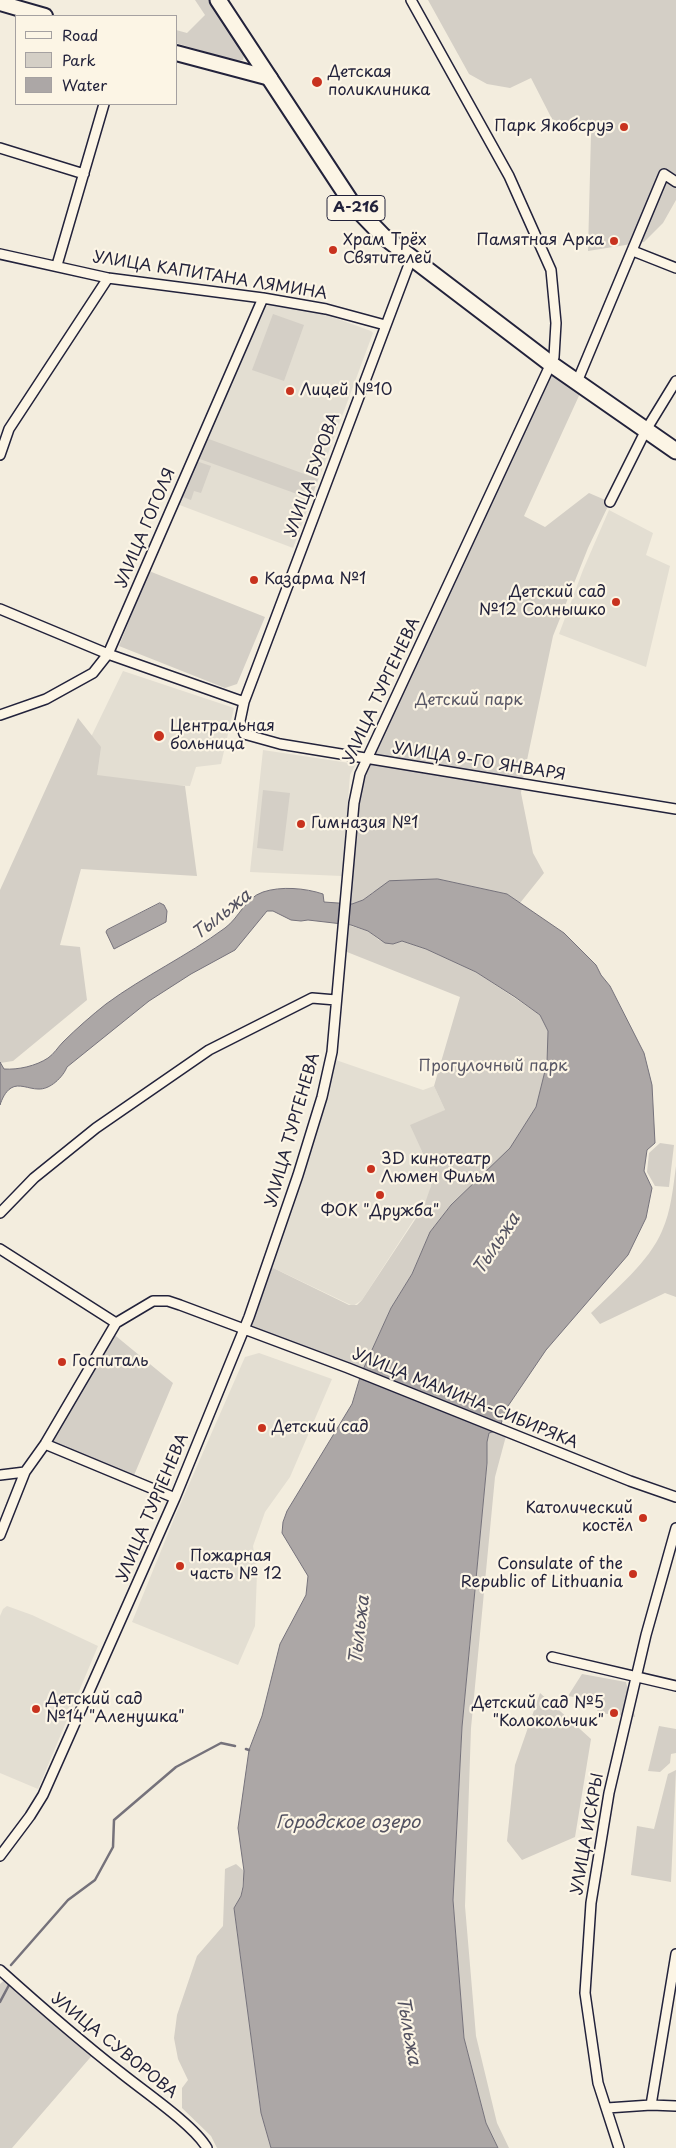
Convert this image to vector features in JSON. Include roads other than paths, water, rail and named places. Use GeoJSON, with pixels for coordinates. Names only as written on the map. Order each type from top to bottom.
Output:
{"type":"FeatureCollection","features":[{"type":"Feature","properties":{"kind":"main road","name":"А-216"},"geometry":{"type":"LineString","coordinates":[[218,0],[353,205],[382,236],[551,364],[676,451]]}},
{"type":"Feature","properties":{"kind":"street","name":"УЛИЦА ТУРГЕНЕВА"},"geometry":{"type":"LineString","coordinates":[[0,1856],[30,1816],[42,1795],[174,1498],[243,1330],[298,1175],[322,1097],[332,1052],[354,803],[360,774],[551,364],[556,341],[551,270],[509,176],[411,0]]}},
{"type":"Feature","properties":{"kind":"street"},"geometry":{"type":"LineString","coordinates":[[0,3],[42,15]]}},
{"type":"Feature","properties":{"kind":"street"},"geometry":{"type":"LineString","coordinates":[[178,54],[270,78]]}},
{"type":"Feature","properties":{"kind":"street"},"geometry":{"type":"LineString","coordinates":[[57,265],[104,105]]}},
{"type":"Feature","properties":{"kind":"street"},"geometry":{"type":"LineString","coordinates":[[0,148],[84,174]]}},
{"type":"Feature","properties":{"kind":"street"},"geometry":{"type":"LineString","coordinates":[[577,382],[664,174],[676,182]]}},
{"type":"Feature","properties":{"kind":"street"},"geometry":{"type":"LineString","coordinates":[[633,250],[676,268]]}},
{"type":"Feature","properties":{"kind":"street","name":"УЛИЦА КАПИТАНА ЛЯМИНА"},"geometry":{"type":"LineString","coordinates":[[0,254],[57,265],[108,278],[263,298],[326,309],[385,325]]}},
{"type":"Feature","properties":{"kind":"street","name":"УЛИЦА БУРОВА"},"geometry":{"type":"LineString","coordinates":[[244,702],[411,259]]}},
{"type":"Feature","properties":{"kind":"street"},"geometry":{"type":"LineString","coordinates":[[0,455],[9,429],[108,278]]}},
{"type":"Feature","properties":{"kind":"street","name":"УЛИЦА ГОГОЛЯ"},"geometry":{"type":"LineString","coordinates":[[0,715],[46,699],[93,673],[108,654],[263,298]]}},
{"type":"Feature","properties":{"kind":"street"},"geometry":{"type":"LineString","coordinates":[[610,502],[646,430],[676,381]]}},
{"type":"Feature","properties":{"kind":"street"},"geometry":{"type":"LineString","coordinates":[[0,608],[108,654],[244,702]]}},
{"type":"Feature","properties":{"kind":"street","name":"УЛИЦА 9-ГО ЯНВАРЯ"},"geometry":{"type":"LineString","coordinates":[[244,702],[240,721],[244,734],[280,744],[676,809]]}},
{"type":"Feature","properties":{"kind":"street"},"geometry":{"type":"LineString","coordinates":[[0,1213],[34,1178],[96,1128],[209,1050],[312,998],[336,1000]]}},
{"type":"Feature","properties":{"kind":"street"},"geometry":{"type":"LineString","coordinates":[[0,1249],[116,1323],[45,1444],[25,1472],[0,1535]]}},
{"type":"Feature","properties":{"kind":"street","name":"УЛИЦА МАМИНА-СИБИРЯКА"},"geometry":{"type":"LineString","coordinates":[[116,1323],[153,1300],[168,1301],[348,1368],[506,1433],[676,1496]]}},
{"type":"Feature","properties":{"kind":"street"},"geometry":{"type":"LineString","coordinates":[[45,1444],[174,1498]]}},
{"type":"Feature","properties":{"kind":"street"},"geometry":{"type":"LineString","coordinates":[[0,1475],[25,1472]]}},
{"type":"Feature","properties":{"kind":"street","name":"УЛИЦА ИСКРЫ"},"geometry":{"type":"LineString","coordinates":[[619,2148],[598,2083],[585,1993],[591,1903],[609,1793],[636,1676],[676,1528]]}},
{"type":"Feature","properties":{"kind":"street"},"geometry":{"type":"LineString","coordinates":[[552,1657],[676,1686]]}},
{"type":"Feature","properties":{"kind":"street"},"geometry":{"type":"LineString","coordinates":[[651,2106],[676,1954]]}},
{"type":"Feature","properties":{"kind":"street","name":"УЛИЦА СУВОРОВА"},"geometry":{"type":"LineString","coordinates":[[0,1970],[95,2052],[186,2126],[207,2148]]}},
{"type":"Feature","properties":{"kind":"street"},"geometry":{"type":"LineString","coordinates":[[607,2108],[676,2106]]}},
{"type":"Feature","properties":{"kind":"water","name":"Городское озеро"},"geometry":{"type":"Polygon","coordinates":[[[438,879],[507,894],[564,933],[596,965],[610,986],[644,1053],[652,1085],[655,1143],[647,1150],[644,1171],[652,1188],[646,1218],[628,1255],[546,1350],[506,1409],[499,1430],[489,1433],[487,1442],[487,1463],[462,1727],[453,1900],[464,2038],[486,2123],[498,2148],[271,2148],[261,2113],[234,1908],[241,1896],[243,1887],[244,1871],[238,1828],[249,1750],[262,1716],[280,1644],[306,1595],[308,1576],[282,1533],[283,1522],[287,1511],[352,1404],[361,1374],[391,1308],[412,1274],[430,1232],[451,1205],[510,1148],[536,1107],[547,1063],[548,1031],[540,1015],[515,997],[476,972],[426,949],[402,941],[393,944],[385,943],[368,931],[351,925],[291,920],[273,911],[267,911],[235,950],[191,974],[149,1001],[67,1067],[59,1079],[51,1085],[43,1089],[14,1087],[5,1094],[0,1105],[0,1062],[4,1069],[15,1069],[27,1067],[48,1058],[73,1032],[106,1004],[225,928],[251,899],[263,892],[285,888],[309,890],[323,894],[324,902],[352,904],[363,900],[389,881],[438,879]]]}},
{"type":"Feature","properties":{"kind":"water"},"geometry":{"type":"Polygon","coordinates":[[[160,903],[164,905],[167,911],[166,922],[114,949],[106,932],[107,930],[160,903]]]}},
{"type":"Feature","properties":{"kind":"waterway"},"geometry":{"type":"LineString","coordinates":[[11,1965],[68,1900],[95,1880],[113,1847],[114,1820],[176,1767],[221,1743],[235,1746]]}},
{"type":"Feature","properties":{"kind":"waterway"},"geometry":{"type":"LineString","coordinates":[[0,2002],[9,1985]]}},
{"type":"Feature","properties":{"kind":"place","name":"Детская поликлиника"},"geometry":{"type":"Point","coordinates":[317,82]}},
{"type":"Feature","properties":{"kind":"place","name":"Парк Якобсруэ"},"geometry":{"type":"Point","coordinates":[624,127]}},
{"type":"Feature","properties":{"kind":"place","name":"Памятная Арка"},"geometry":{"type":"Point","coordinates":[614,241]}},
{"type":"Feature","properties":{"kind":"place","name":"Храм Трёх Святителей"},"geometry":{"type":"Point","coordinates":[333,250]}},
{"type":"Feature","properties":{"kind":"place","name":"Лицей №10"},"geometry":{"type":"Point","coordinates":[290,391]}},
{"type":"Feature","properties":{"kind":"place","name":"Казарма №1"},"geometry":{"type":"Point","coordinates":[254,580]}},
{"type":"Feature","properties":{"kind":"place","name":"Детский сад №12 Солнышко"},"geometry":{"type":"Point","coordinates":[616,602]}},
{"type":"Feature","properties":{"kind":"place","name":"Центральная больница"},"geometry":{"type":"Point","coordinates":[159,736]}},
{"type":"Feature","properties":{"kind":"place","name":"Гимназия №1"},"geometry":{"type":"Point","coordinates":[301,824]}},
{"type":"Feature","properties":{"kind":"place","name":"3D кинотеатр Люмен Фильм"},"geometry":{"type":"Point","coordinates":[371,1169]}},
{"type":"Feature","properties":{"kind":"place","name":"ФОК \"Дружба\""},"geometry":{"type":"Point","coordinates":[380,1195]}},
{"type":"Feature","properties":{"kind":"place","name":"Госпиталь"},"geometry":{"type":"Point","coordinates":[62,1362]}},
{"type":"Feature","properties":{"kind":"place","name":"Детский сад"},"geometry":{"type":"Point","coordinates":[262,1428]}},
{"type":"Feature","properties":{"kind":"place","name":"Католический костёл"},"geometry":{"type":"Point","coordinates":[643,1518]}},
{"type":"Feature","properties":{"kind":"place","name":"Пожарная часть № 12"},"geometry":{"type":"Point","coordinates":[180,1566]}},
{"type":"Feature","properties":{"kind":"place","name":"Consulate of the Republic of Lithuania"},"geometry":{"type":"Point","coordinates":[633,1574]}},
{"type":"Feature","properties":{"kind":"place","name":"Детский сад №14 \"Аленушка\""},"geometry":{"type":"Point","coordinates":[36,1709]}},
{"type":"Feature","properties":{"kind":"place","name":"Детский сад №5 \"Колокольчик\""},"geometry":{"type":"Point","coordinates":[614,1713]}},
{"type":"Feature","properties":{"kind":"park label","name":"Детский парк"},"geometry":{"type":"Point","coordinates":[469,701]}},
{"type":"Feature","properties":{"kind":"park label","name":"Прогулочный парк"},"geometry":{"type":"Point","coordinates":[493,1067]}},
{"type":"Feature","properties":{"kind":"water label","name":"Тыльжа"},"geometry":{"type":"Point","coordinates":[222,915]}},
{"type":"Feature","properties":{"kind":"water label","name":"Тыльжа"},"geometry":{"type":"Point","coordinates":[497,1244]}},
{"type":"Feature","properties":{"kind":"water label","name":"Тыльжа"},"geometry":{"type":"Point","coordinates":[360,1630]}},
{"type":"Feature","properties":{"kind":"water label","name":"Тыльжа"},"geometry":{"type":"Point","coordinates":[408,2031]}}]}
